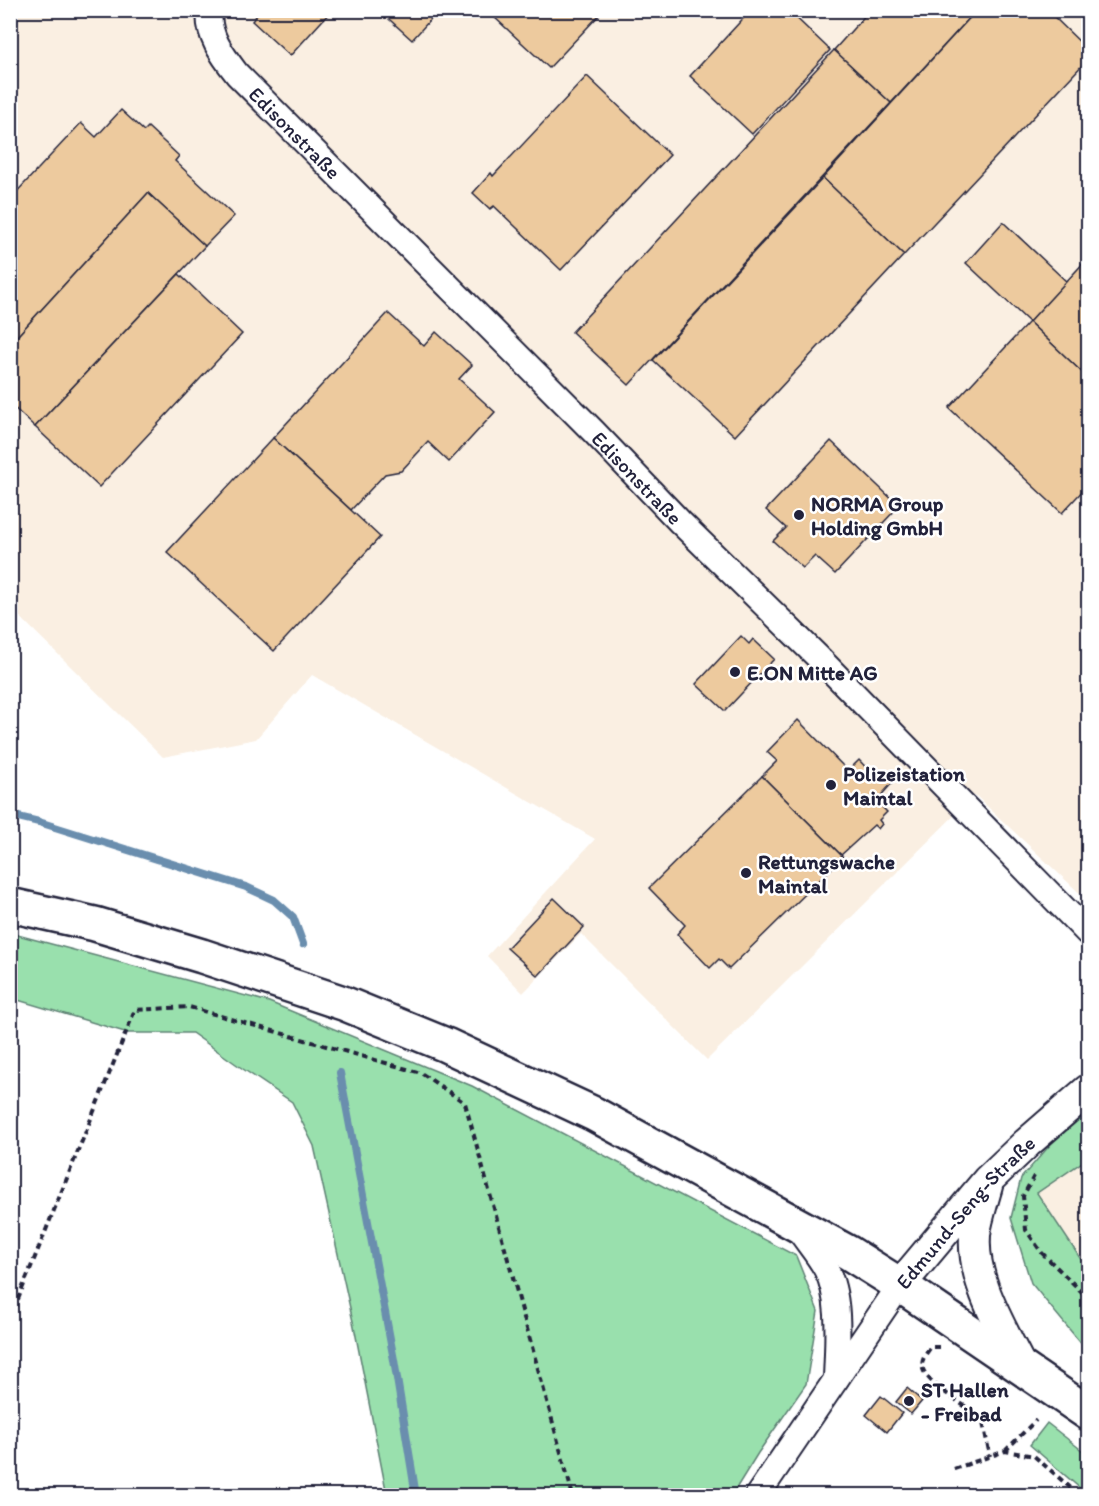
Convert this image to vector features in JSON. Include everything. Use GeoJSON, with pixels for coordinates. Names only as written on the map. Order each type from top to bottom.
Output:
{"type":"FeatureCollection","features":[{"type":"Feature","properties":{"kind":"main road"},"geometry":{"type":"LineString","coordinates":[[10,905],[95,924],[202,956],[343,1003],[446,1045],[594,1114],[849,1253],[1089,1413]]}},
{"type":"Feature","properties":{"kind":"street","name":"Edisonstraße"},"geometry":{"type":"LineString","coordinates":[[210,10],[209,26],[225,58],[237,74],[602,440],[680,522],[818,657],[1089,933]]}},
{"type":"Feature","properties":{"kind":"street","name":"Edmund-Seng-Straße"},"geometry":{"type":"LineString","coordinates":[[757,1496],[900,1285],[988,1180],[1089,1090]]}},
{"type":"Feature","properties":{"kind":"street"},"geometry":{"type":"LineString","coordinates":[[988,1180],[976,1228],[975,1245],[978,1270],[992,1309],[1020,1365]]}},
{"type":"Feature","properties":{"kind":"street"},"geometry":{"type":"LineString","coordinates":[[793,1222],[827,1270],[835,1296],[836,1378]]}},
{"type":"Feature","properties":{"kind":"path"},"geometry":{"type":"LineString","coordinates":[[10,1319],[135,1010],[189,1007],[421,1073],[465,1103],[573,1496]]}},
{"type":"Feature","properties":{"kind":"path"},"geometry":{"type":"LineString","coordinates":[[1038,1170],[1023,1196],[1026,1230],[1042,1253],[1083,1293],[1089,1302]]}},
{"type":"Feature","properties":{"kind":"path"},"geometry":{"type":"LineString","coordinates":[[943,1347],[931,1347],[923,1357],[922,1368],[929,1380],[982,1418],[990,1456]]}},
{"type":"Feature","properties":{"kind":"path"},"geometry":{"type":"LineString","coordinates":[[1005,1452],[1036,1420]]}},
{"type":"Feature","properties":{"kind":"path"},"geometry":{"type":"LineString","coordinates":[[954,1469],[1005,1452],[1034,1456],[1080,1496]]}},
{"type":"Feature","properties":{"kind":"shaded area"},"geometry":{"type":"Polygon","coordinates":[[[11,11],[1088,11],[1088,901],[975,795],[707,1060],[581,934],[523,993],[487,956],[595,839],[312,675],[256,739],[163,757],[14,611],[11,626],[11,11]]]}},
{"type":"Feature","properties":{"kind":"shaded area"},"geometry":{"type":"Polygon","coordinates":[[[1088,1158],[1088,1270],[1037,1193],[1088,1158]]]}},
{"type":"Feature","properties":{"kind":"green space"},"geometry":{"type":"Polygon","coordinates":[[[10,933],[269,1002],[472,1086],[796,1256],[818,1311],[806,1384],[732,1495],[387,1495],[354,1326],[314,1146],[292,1102],[192,1033],[128,1033],[11,998],[10,933]]]}},
{"type":"Feature","properties":{"kind":"green space"},"geometry":{"type":"Polygon","coordinates":[[[1088,1112],[1088,1158],[1037,1193],[1088,1270],[1088,1352],[1031,1283],[1011,1218],[1021,1178],[1051,1144],[1088,1112]]]}},
{"type":"Feature","properties":{"kind":"green space"},"geometry":{"type":"Polygon","coordinates":[[[1047,1423],[1088,1455],[1088,1495],[1030,1445],[1047,1423]]]}},
{"type":"Feature","properties":{"kind":"building"},"geometry":{"type":"Polygon","coordinates":[[[261,10],[332,10],[290,56],[252,21],[261,10]]]}},
{"type":"Feature","properties":{"kind":"building"},"geometry":{"type":"Polygon","coordinates":[[[379,10],[439,10],[412,40],[379,10]]]}},
{"type":"Feature","properties":{"kind":"building"},"geometry":{"type":"Polygon","coordinates":[[[498,10],[604,10],[549,68],[493,16],[498,10]]]}},
{"type":"Feature","properties":{"kind":"building"},"geometry":{"type":"Polygon","coordinates":[[[751,10],[788,10],[830,50],[752,134],[690,76],[751,10]]]}},
{"type":"Feature","properties":{"kind":"building"},"geometry":{"type":"Polygon","coordinates":[[[870,10],[977,10],[891,103],[834,50],[870,10]]]}},
{"type":"Feature","properties":{"kind":"building"},"geometry":{"type":"Polygon","coordinates":[[[977,10],[1047,10],[1088,50],[1088,59],[904,255],[823,178],[977,10]]]}},
{"type":"Feature","properties":{"kind":"building"},"geometry":{"type":"Polygon","coordinates":[[[834,50],[891,103],[629,385],[572,332],[834,50]]]}},
{"type":"Feature","properties":{"kind":"building"},"geometry":{"type":"Polygon","coordinates":[[[587,76],[670,155],[561,270],[494,206],[490,209],[473,193],[491,173],[493,176],[587,76]]]}},
{"type":"Feature","properties":{"kind":"building"},"geometry":{"type":"Polygon","coordinates":[[[121,110],[144,131],[148,127],[179,156],[175,161],[234,216],[205,246],[148,193],[10,344],[10,199],[81,123],[96,137],[121,110]]]}},
{"type":"Feature","properties":{"kind":"building"},"geometry":{"type":"Polygon","coordinates":[[[823,178],[904,255],[735,436],[653,360],[823,178]]]}},
{"type":"Feature","properties":{"kind":"building"},"geometry":{"type":"Polygon","coordinates":[[[148,193],[205,246],[35,427],[10,404],[10,344],[148,193]]]}},
{"type":"Feature","properties":{"kind":"building"},"geometry":{"type":"Polygon","coordinates":[[[1003,222],[1067,282],[1029,322],[966,263],[1003,222]]]}},
{"type":"Feature","properties":{"kind":"building"},"geometry":{"type":"Polygon","coordinates":[[[1088,258],[1088,378],[1029,322],[1088,258]]]}},
{"type":"Feature","properties":{"kind":"building"},"geometry":{"type":"Polygon","coordinates":[[[179,274],[242,334],[99,487],[35,427],[179,274]]]}},
{"type":"Feature","properties":{"kind":"building"},"geometry":{"type":"Polygon","coordinates":[[[388,313],[424,346],[436,332],[472,365],[459,379],[495,412],[449,462],[428,442],[401,471],[385,474],[351,510],[273,438],[388,313]]]}},
{"type":"Feature","properties":{"kind":"building"},"geometry":{"type":"Polygon","coordinates":[[[1029,322],[1088,378],[1088,485],[1062,513],[949,408],[1029,322]]]}},
{"type":"Feature","properties":{"kind":"building"},"geometry":{"type":"Polygon","coordinates":[[[273,438],[380,537],[274,651],[167,552],[273,438]]]}},
{"type":"Feature","properties":{"kind":"building"},"geometry":{"type":"Polygon","coordinates":[[[831,441],[899,506],[835,574],[815,556],[803,568],[773,541],[786,528],[766,510],[831,441]]]}},
{"type":"Feature","properties":{"kind":"building"},"geometry":{"type":"Polygon","coordinates":[[[1088,547],[1088,564],[1080,555],[1088,547]]]}},
{"type":"Feature","properties":{"kind":"building","name":"E.ON Mitte AG"},"geometry":{"type":"Polygon","coordinates":[[[741,636],[749,644],[753,639],[774,659],[725,711],[696,684],[741,636]]]}},
{"type":"Feature","properties":{"kind":"building","name":"Polizeistation Maintal"},"geometry":{"type":"Polygon","coordinates":[[[798,720],[848,771],[859,760],[876,778],[884,771],[894,781],[876,801],[887,812],[879,820],[882,824],[878,829],[874,825],[841,855],[762,776],[777,761],[767,752],[798,720]]]}},
{"type":"Feature","properties":{"kind":"building","name":"Rettungswache Maintal"},"geometry":{"type":"Polygon","coordinates":[[[762,776],[843,857],[729,969],[719,959],[710,968],[677,934],[685,925],[649,888],[762,776]]]}},
{"type":"Feature","properties":{"kind":"building"},"geometry":{"type":"Polygon","coordinates":[[[554,898],[584,927],[538,976],[507,948],[554,898]]]}},
{"type":"Feature","properties":{"kind":"building","name":"ST Hallen - Freibad"},"geometry":{"type":"Polygon","coordinates":[[[907,1388],[922,1401],[911,1414],[896,1402],[907,1388]]]}},
{"type":"Feature","properties":{"kind":"building"},"geometry":{"type":"Polygon","coordinates":[[[881,1396],[902,1413],[887,1432],[866,1415],[881,1396]]]}},
{"type":"Feature","properties":{"kind":"waterway"},"geometry":{"type":"LineString","coordinates":[[10,815],[246,887],[274,900],[293,917],[303,944]]}},
{"type":"Feature","properties":{"kind":"waterway"},"geometry":{"type":"LineString","coordinates":[[340,1073],[394,1360],[416,1496]]}},
{"type":"Feature","properties":{"kind":"place","name":"NORMA Group Holding GmbH"},"geometry":{"type":"Point","coordinates":[799,515]}},
{"type":"Feature","properties":{"kind":"place","name":"E.ON Mitte AG"},"geometry":{"type":"Point","coordinates":[735,672]}},
{"type":"Feature","properties":{"kind":"place","name":"Polizeistation Maintal"},"geometry":{"type":"Point","coordinates":[831,785]}},
{"type":"Feature","properties":{"kind":"place","name":"Rettungswache Maintal"},"geometry":{"type":"Point","coordinates":[746,873]}},
{"type":"Feature","properties":{"kind":"place","name":"ST Hallen - Freibad"},"geometry":{"type":"Point","coordinates":[909,1401]}}]}
